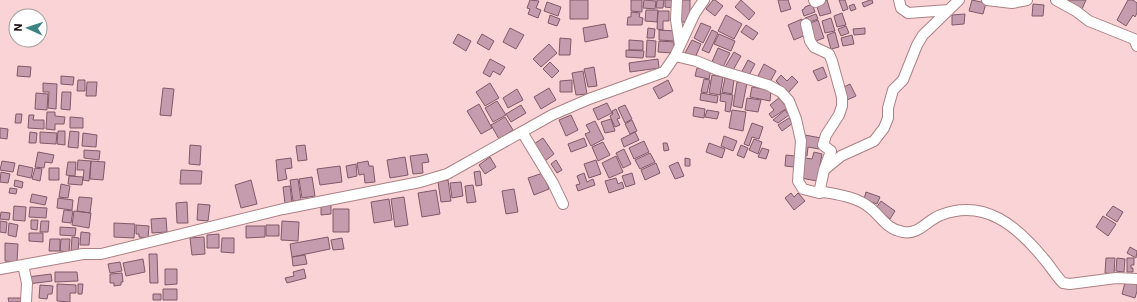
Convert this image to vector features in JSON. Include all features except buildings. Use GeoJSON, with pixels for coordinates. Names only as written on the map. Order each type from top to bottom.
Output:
{"type":"FeatureCollection","features":[{"type":"Feature","properties":{"kind":"street"},"geometry":{"type":"LineString","coordinates":[[677,0],[676,20],[680,45]]}},
{"type":"Feature","properties":{"kind":"street"},"geometry":{"type":"LineString","coordinates":[[0,269],[83,254],[101,254],[283,209],[435,179],[456,170],[552,116],[589,99],[664,72],[675,56],[695,13],[704,0]]}},
{"type":"Feature","properties":{"kind":"street"},"geometry":{"type":"LineString","coordinates":[[814,0],[815,2],[820,0]]}},
{"type":"Feature","properties":{"kind":"street"},"geometry":{"type":"LineString","coordinates":[[899,0],[901,8],[908,13],[949,10]]}},
{"type":"Feature","properties":{"kind":"street"},"geometry":{"type":"LineString","coordinates":[[824,170],[841,156],[874,141],[884,128],[888,118],[888,108],[893,90],[903,80],[923,34],[958,0]]}},
{"type":"Feature","properties":{"kind":"street"},"geometry":{"type":"LineString","coordinates":[[987,0],[1012,3],[1027,0]]}},
{"type":"Feature","properties":{"kind":"street"},"geometry":{"type":"LineString","coordinates":[[1056,0],[1076,11],[1089,21],[1134,39],[1137,46]]}},
{"type":"Feature","properties":{"kind":"street"},"geometry":{"type":"LineString","coordinates":[[806,24],[810,41],[814,47],[828,54],[832,61],[842,97],[842,106],[839,115],[826,135],[823,145],[831,151],[824,170],[819,193]]}},
{"type":"Feature","properties":{"kind":"street"},"geometry":{"type":"LineString","coordinates":[[675,56],[696,61],[718,70],[768,85],[781,92],[789,101],[796,119],[801,141],[798,181],[803,189],[819,193],[824,192],[855,198],[870,207],[887,226],[904,232],[912,232],[941,215],[968,209],[983,212],[996,217],[1028,240],[1063,283],[1070,284],[1116,278],[1137,279]]}},
{"type":"Feature","properties":{"kind":"street"},"geometry":{"type":"LineString","coordinates":[[522,132],[553,183],[563,204]]}},
{"type":"Feature","properties":{"kind":"street"},"geometry":{"type":"LineString","coordinates":[[23,265],[26,283],[26,302]]}}]}
